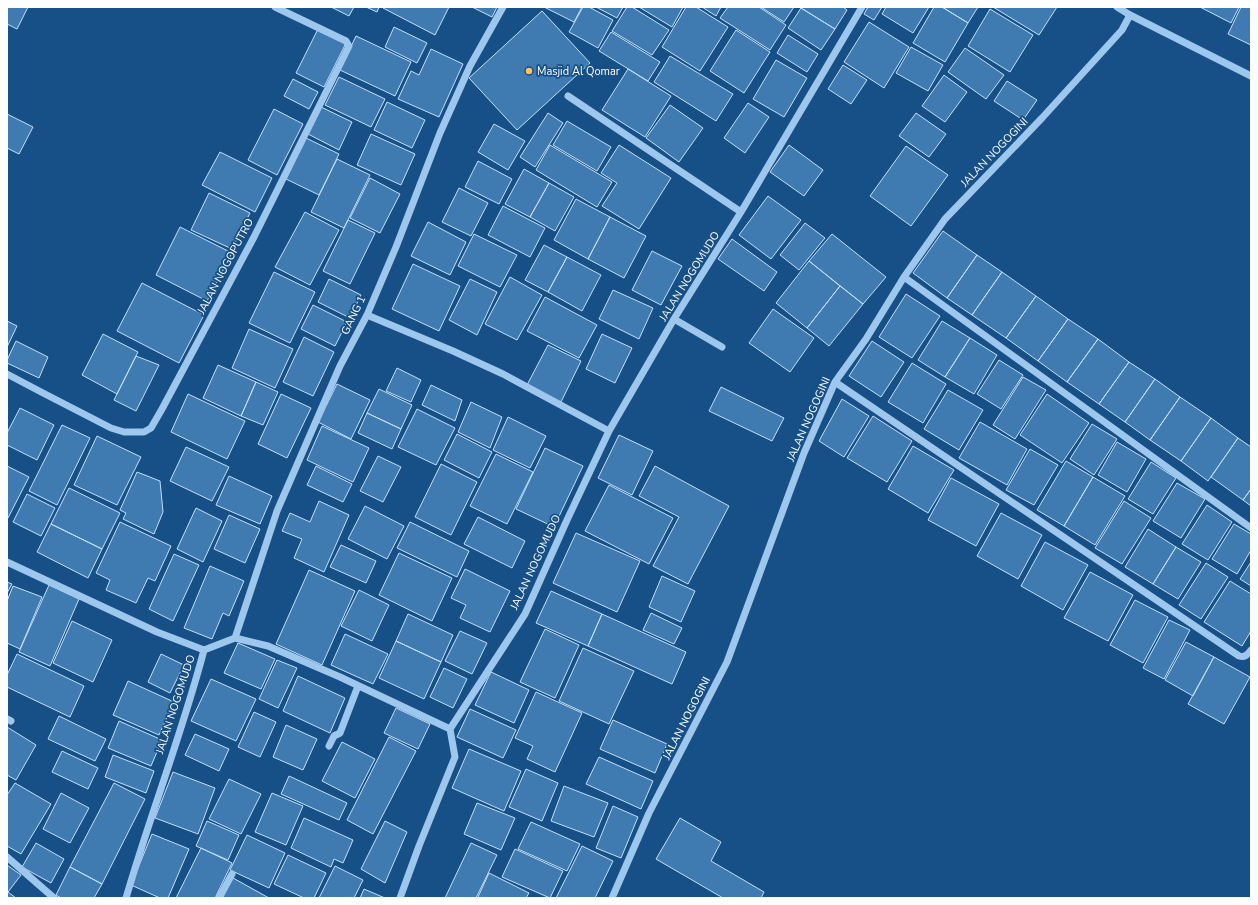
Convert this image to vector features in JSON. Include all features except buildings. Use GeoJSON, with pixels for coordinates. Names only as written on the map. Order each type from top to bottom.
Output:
{"type":"FeatureCollection","features":[{"type":"Feature","properties":{"kind":"street","name":"JALAN NOGOPUTRO"},"geometry":{"type":"LineString","coordinates":[[7,374],[111,428],[134,433],[144,432],[150,428],[162,409],[254,237],[349,46],[346,41],[275,7]]}},
{"type":"Feature","properties":{"kind":"street","name":"GANG 1"},"geometry":{"type":"LineString","coordinates":[[235,638],[277,511],[340,366],[367,315],[396,247],[440,133],[470,66],[503,7]]}},
{"type":"Feature","properties":{"kind":"street","name":"JALAN NOGOMUDO"},"geometry":{"type":"LineString","coordinates":[[450,729],[525,614],[609,430],[674,319],[741,212],[862,7]]}},
{"type":"Feature","properties":{"kind":"street"},"geometry":{"type":"LineString","coordinates":[[1117,7],[1251,76]]}},
{"type":"Feature","properties":{"kind":"street","name":"JALAN NOGOGINI"},"geometry":{"type":"LineString","coordinates":[[612,898],[649,813],[727,662],[804,453],[835,382],[866,339],[904,277],[946,219],[1042,118],[1122,30],[1130,15]]}},
{"type":"Feature","properties":{"kind":"street"},"geometry":{"type":"LineString","coordinates":[[568,96],[741,212]]}},
{"type":"Feature","properties":{"kind":"street"},"geometry":{"type":"LineString","coordinates":[[904,277],[1251,528]]}},
{"type":"Feature","properties":{"kind":"street"},"geometry":{"type":"LineString","coordinates":[[367,315],[453,351],[503,374],[609,430]]}},
{"type":"Feature","properties":{"kind":"street"},"geometry":{"type":"LineString","coordinates":[[674,319],[722,347]]}},
{"type":"Feature","properties":{"kind":"street"},"geometry":{"type":"LineString","coordinates":[[835,382],[1239,656],[1246,656],[1251,650]]}},
{"type":"Feature","properties":{"kind":"street"},"geometry":{"type":"LineString","coordinates":[[7,562],[157,632],[204,650]]}},
{"type":"Feature","properties":{"kind":"street"},"geometry":{"type":"LineString","coordinates":[[235,638],[268,646],[450,729],[455,757],[400,898]]}},
{"type":"Feature","properties":{"kind":"street","name":"JALAN NOGOMUDO"},"geometry":{"type":"LineString","coordinates":[[126,898],[139,850],[196,680],[204,650],[235,638]]}},
{"type":"Feature","properties":{"kind":"street"},"geometry":{"type":"LineString","coordinates":[[329,746],[334,736],[340,733],[358,686]]}},
{"type":"Feature","properties":{"kind":"street"},"geometry":{"type":"LineString","coordinates":[[7,857],[54,898]]}},
{"type":"Feature","properties":{"kind":"street"},"geometry":{"type":"LineString","coordinates":[[219,898],[232,874]]}},
{"type":"Feature","properties":{"kind":"place","name":"Masjid Al Qomar"},"geometry":{"type":"Point","coordinates":[529,71]}}]}
